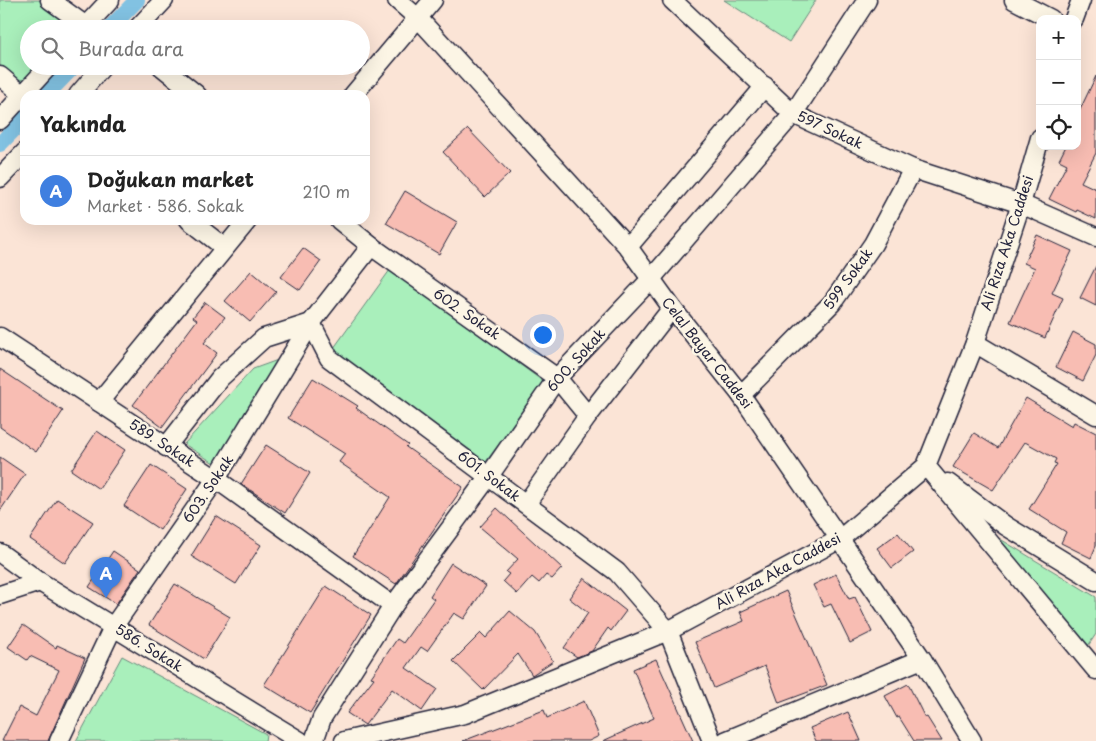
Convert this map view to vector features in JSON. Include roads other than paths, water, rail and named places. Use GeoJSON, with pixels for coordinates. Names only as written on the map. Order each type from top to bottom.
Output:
{"type":"FeatureCollection","features":[{"type":"Feature","properties":{"kind":"street"},"geometry":{"type":"LineString","coordinates":[[50,0],[76,20]]}},
{"type":"Feature","properties":{"kind":"street"},"geometry":{"type":"LineString","coordinates":[[91,20],[110,0]]}},
{"type":"Feature","properties":{"kind":"street"},"geometry":{"type":"LineString","coordinates":[[145,20],[164,0]]}},
{"type":"Feature","properties":{"kind":"street","name":"Celal Bayar Caddesi"},"geometry":{"type":"LineString","coordinates":[[397,0],[419,19],[628,247],[672,308],[741,395],[922,659],[972,741]]}},
{"type":"Feature","properties":{"kind":"street"},"geometry":{"type":"LineString","coordinates":[[358,90],[433,0]]}},
{"type":"Feature","properties":{"kind":"street","name":"597 Sokak"},"geometry":{"type":"LineString","coordinates":[[672,0],[793,114],[914,169],[1022,204],[1096,237]]}},
{"type":"Feature","properties":{"kind":"street","name":"600. Sokak"},"geometry":{"type":"LineString","coordinates":[[314,741],[322,718],[393,606],[489,476],[557,378],[651,279],[793,114],[867,0]]}},
{"type":"Feature","properties":{"kind":"street"},"geometry":{"type":"LineString","coordinates":[[1014,0],[1043,15]]}},
{"type":"Feature","properties":{"kind":"street"},"geometry":{"type":"LineString","coordinates":[[1075,15],[1081,0]]}},
{"type":"Feature","properties":{"kind":"street"},"geometry":{"type":"LineString","coordinates":[[29,90],[42,75]]}},
{"type":"Feature","properties":{"kind":"street"},"geometry":{"type":"LineString","coordinates":[[82,90],[95,75]]}},
{"type":"Feature","properties":{"kind":"street"},"geometry":{"type":"LineString","coordinates":[[171,75],[191,90]]}},
{"type":"Feature","properties":{"kind":"street"},"geometry":{"type":"LineString","coordinates":[[0,76],[20,93]]}},
{"type":"Feature","properties":{"kind":"street"},"geometry":{"type":"LineString","coordinates":[[628,247],[765,86]]}},
{"type":"Feature","properties":{"kind":"street"},"geometry":{"type":"LineString","coordinates":[[0,120],[20,100]]}},
{"type":"Feature","properties":{"kind":"street","name":"Ali Rıza Aka Caddesi"},"geometry":{"type":"LineString","coordinates":[[344,741],[465,714],[668,631],[840,539],[926,466],[975,343],[1022,204],[1037,150]]}},
{"type":"Feature","properties":{"kind":"street"},"geometry":{"type":"LineString","coordinates":[[0,178],[20,157]]}},
{"type":"Feature","properties":{"kind":"street","name":"599 Sokak"},"geometry":{"type":"LineString","coordinates":[[741,395],[832,303],[873,244],[914,169]]}},
{"type":"Feature","properties":{"kind":"street"},"geometry":{"type":"LineString","coordinates":[[195,225],[225,248]]}},
{"type":"Feature","properties":{"kind":"street"},"geometry":{"type":"LineString","coordinates":[[99,402],[244,225]]}},
{"type":"Feature","properties":{"kind":"street","name":"602. Sokak"},"geometry":{"type":"LineString","coordinates":[[345,225],[371,246],[557,378],[588,416]]}},
{"type":"Feature","properties":{"kind":"street","name":"603. Sokak"},"geometry":{"type":"LineString","coordinates":[[59,741],[113,626],[216,479],[311,324],[371,246]]}},
{"type":"Feature","properties":{"kind":"street"},"geometry":{"type":"LineString","coordinates":[[526,504],[588,416],[672,308]]}},
{"type":"Feature","properties":{"kind":"street"},"geometry":{"type":"LineString","coordinates":[[166,447],[220,378],[264,338],[311,324]]}},
{"type":"Feature","properties":{"kind":"street","name":"601. Sokak"},"geometry":{"type":"LineString","coordinates":[[311,324],[328,358],[617,572],[668,631],[712,741]]}},
{"type":"Feature","properties":{"kind":"street","name":"589. Sokak"},"geometry":{"type":"LineString","coordinates":[[0,337],[216,479],[393,606]]}},
{"type":"Feature","properties":{"kind":"street"},"geometry":{"type":"LineString","coordinates":[[975,343],[1096,415]]}},
{"type":"Feature","properties":{"kind":"street"},"geometry":{"type":"LineString","coordinates":[[926,466],[1006,526],[1096,581]]}},
{"type":"Feature","properties":{"kind":"street"},"geometry":{"type":"LineString","coordinates":[[926,466],[1093,658]]}},
{"type":"Feature","properties":{"kind":"street","name":"586. Sokak"},"geometry":{"type":"LineString","coordinates":[[0,553],[40,582],[300,741]]}},
{"type":"Feature","properties":{"kind":"street"},"geometry":{"type":"LineString","coordinates":[[0,594],[40,582]]}},
{"type":"Feature","properties":{"kind":"street"},"geometry":{"type":"LineString","coordinates":[[725,741],[922,659]]}},
{"type":"Feature","properties":{"kind":"waterway"},"geometry":{"type":"LineString","coordinates":[[118,20],[137,0]]}},
{"type":"Feature","properties":{"kind":"waterway"},"geometry":{"type":"LineString","coordinates":[[51,90],[65,75]]}},
{"type":"Feature","properties":{"kind":"waterway"},"geometry":{"type":"LineString","coordinates":[[0,144],[20,123]]}},
{"type":"Feature","properties":{"kind":"place","name":"Doğukan market"},"geometry":{"type":"Point","coordinates":[106,598]}}]}
